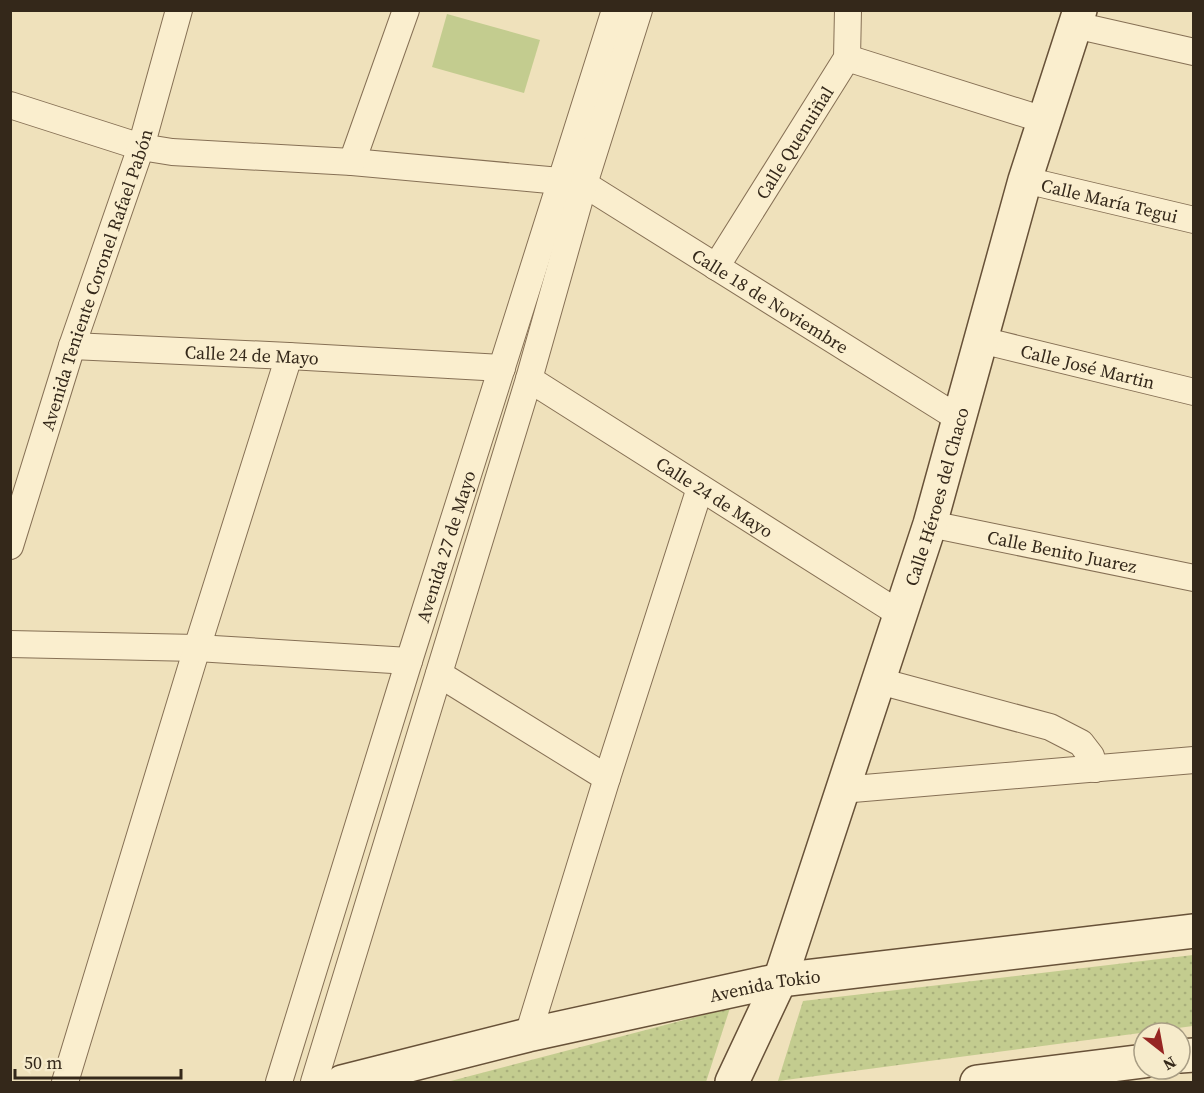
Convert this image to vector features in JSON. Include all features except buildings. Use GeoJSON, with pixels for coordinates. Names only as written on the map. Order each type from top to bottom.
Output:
{"type":"FeatureCollection","features":[{"type":"Feature","properties":{"kind":"street","name":"Avenida Teniente Coronel Rafael Pabón"},"geometry":{"type":"LineString","coordinates":[[10,546],[16,510],[141,147],[179,10]]}},
{"type":"Feature","properties":{"kind":"street"},"geometry":{"type":"LineString","coordinates":[[352,162],[405,10]]}},
{"type":"Feature","properties":{"kind":"street","name":"Avenida 27 de Mayo"},"geometry":{"type":"LineString","coordinates":[[314,1083],[529,378],[572,182],[615,10]]}},
{"type":"Feature","properties":{"kind":"street","name":"Avenida 27 de Mayo"},"geometry":{"type":"LineString","coordinates":[[279,1083],[502,368],[639,10]]}},
{"type":"Feature","properties":{"kind":"street","name":"Calle Quenuiñal"},"geometry":{"type":"LineString","coordinates":[[716,267],[847,58],[849,10]]}},
{"type":"Feature","properties":{"kind":"street"},"geometry":{"type":"LineString","coordinates":[[1078,18],[1194,52]]}},
{"type":"Feature","properties":{"kind":"street","name":"Calle Héroes del Chaco"},"geometry":{"type":"LineString","coordinates":[[732,1083],[780,980],[841,790],[879,681],[930,524],[1025,180],[1078,18]]}},
{"type":"Feature","properties":{"kind":"street"},"geometry":{"type":"LineString","coordinates":[[847,58],[1044,120]]}},
{"type":"Feature","properties":{"kind":"street"},"geometry":{"type":"LineString","coordinates":[[10,105],[141,147],[190,155],[352,162],[572,182]]}},
{"type":"Feature","properties":{"kind":"street","name":"Calle María Tegui"},"geometry":{"type":"LineString","coordinates":[[1025,180],[1194,220]]}},
{"type":"Feature","properties":{"kind":"street","name":"Calle 18 de Noviembre"},"geometry":{"type":"LineString","coordinates":[[572,182],[716,267],[958,418]]}},
{"type":"Feature","properties":{"kind":"street","name":"Calle José Martin"},"geometry":{"type":"LineString","coordinates":[[981,340],[1194,392]]}},
{"type":"Feature","properties":{"kind":"street","name":"Calle 24 de Mayo"},"geometry":{"type":"LineString","coordinates":[[72,346],[502,368]]}},
{"type":"Feature","properties":{"kind":"street"},"geometry":{"type":"LineString","coordinates":[[65,1083],[197,648],[289,356]]}},
{"type":"Feature","properties":{"kind":"street","name":"Calle 24 de Mayo"},"geometry":{"type":"LineString","coordinates":[[529,378],[900,614]]}},
{"type":"Feature","properties":{"kind":"street"},"geometry":{"type":"LineString","coordinates":[[528,1035],[700,488]]}},
{"type":"Feature","properties":{"kind":"street","name":"Calle Benito Juarez"},"geometry":{"type":"LineString","coordinates":[[930,524],[1194,578]]}},
{"type":"Feature","properties":{"kind":"street"},"geometry":{"type":"LineString","coordinates":[[10,645],[197,648],[409,661]]}},
{"type":"Feature","properties":{"kind":"street"},"geometry":{"type":"LineString","coordinates":[[439,674],[607,778]]}},
{"type":"Feature","properties":{"kind":"street"},"geometry":{"type":"LineString","coordinates":[[879,681],[1050,727],[1081,743],[1091,756],[1095,769]]}},
{"type":"Feature","properties":{"kind":"street"},"geometry":{"type":"LineString","coordinates":[[841,790],[1194,760]]}},
{"type":"Feature","properties":{"kind":"street","name":"Avenida Tokio"},"geometry":{"type":"LineString","coordinates":[[342,1083],[528,1035],[780,980],[1194,931]]}},
{"type":"Feature","properties":{"kind":"street"},"geometry":{"type":"LineString","coordinates":[[977,1083],[1132,1063]]}},
{"type":"Feature","properties":{"kind":"green space"},"geometry":{"type":"Polygon","coordinates":[[[447,14],[540,40],[524,93],[432,67],[447,14]]]}},
{"type":"Feature","properties":{"kind":"green space"},"geometry":{"type":"Polygon","coordinates":[[[1193,955],[1193,1026],[1192,1021],[1132,1021],[1132,1034],[778,1081],[803,1001],[1193,955]]]}},
{"type":"Feature","properties":{"kind":"green space"},"geometry":{"type":"Polygon","coordinates":[[[730,1008],[706,1082],[447,1082],[730,1008]]]}}]}
